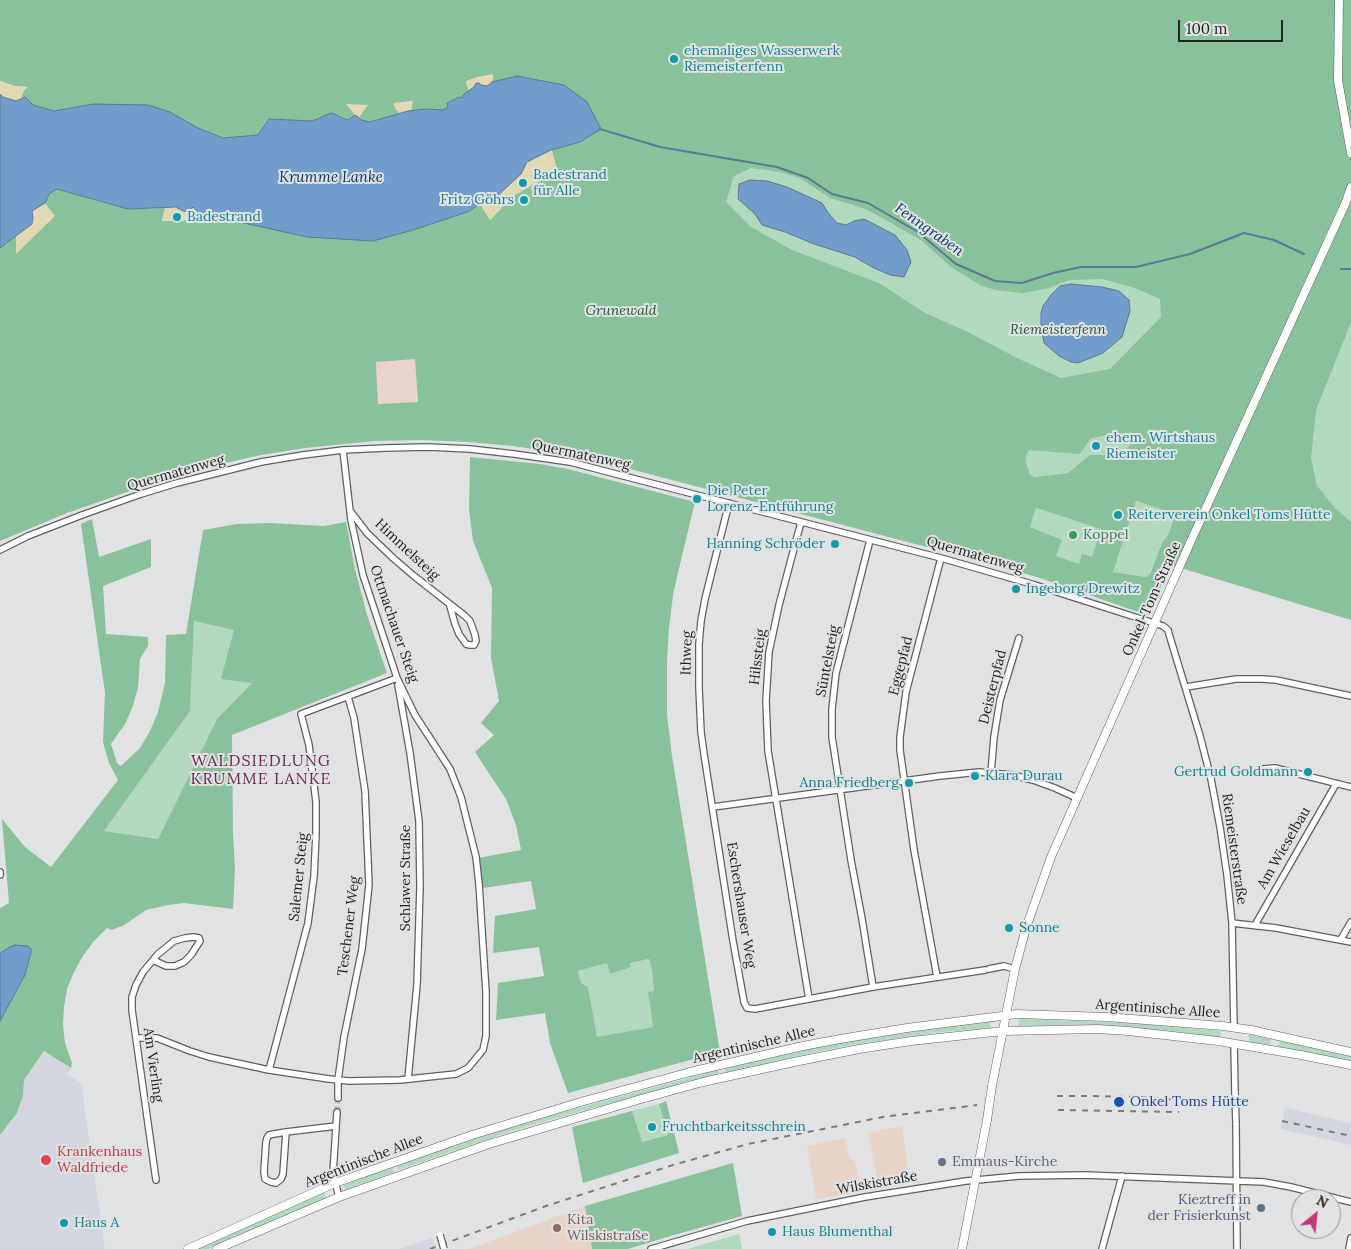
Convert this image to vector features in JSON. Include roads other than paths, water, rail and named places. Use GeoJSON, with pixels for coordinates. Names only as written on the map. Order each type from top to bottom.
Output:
{"type":"FeatureCollection","features":[{"type":"Feature","properties":{"kind":"main road"},"geometry":{"type":"LineString","coordinates":[[1339,0],[1338,80],[1351,153]]}},
{"type":"Feature","properties":{"kind":"main road","name":"Onkel-Tom-Straße"},"geometry":{"type":"LineString","coordinates":[[975,1180],[1015,969],[1040,884],[1154,624],[1346,202],[1351,187]]}},
{"type":"Feature","properties":{"kind":"main road","name":"Argentinische Allee"},"geometry":{"type":"LineString","coordinates":[[188,1249],[334,1183],[472,1135],[584,1101],[690,1072],[840,1039],[907,1028],[1017,1014],[1106,1017],[1234,1028],[1351,1052]]}},
{"type":"Feature","properties":{"kind":"main road","name":"Riemeisterstraße"},"geometry":{"type":"LineString","coordinates":[[1234,1028],[1234,1044]]}},
{"type":"Feature","properties":{"kind":"main road","name":"Argentinische Allee"},"geometry":{"type":"LineString","coordinates":[[217,1249],[339,1197],[489,1144],[703,1082],[859,1049],[1003,1031],[1112,1030],[1182,1036],[1351,1065]]}},
{"type":"Feature","properties":{"kind":"main road"},"geometry":{"type":"LineString","coordinates":[[962,1249],[975,1180]]}},
{"type":"Feature","properties":{"kind":"street","name":"Quermatenweg"},"geometry":{"type":"LineString","coordinates":[[0,550],[28,536],[82,515],[177,483],[261,462],[343,450],[428,447],[470,449],[570,462],[942,558],[1035,585],[1154,624]]}},
{"type":"Feature","properties":{"kind":"street","name":"Ottmachauer Steig"},"geometry":{"type":"LineString","coordinates":[[343,450],[350,510],[363,575],[397,678],[415,714],[450,769],[461,797],[476,857],[479,884],[486,1036],[483,1050],[468,1068],[456,1074],[408,1079]]}},
{"type":"Feature","properties":{"kind":"street","name":"Ithweg"},"geometry":{"type":"LineString","coordinates":[[713,807],[701,732],[698,644],[705,599],[729,503]]}},
{"type":"Feature","properties":{"kind":"street","name":"Himmelsteig"},"geometry":{"type":"LineString","coordinates":[[350,510],[378,544],[470,621],[476,641],[474,645],[466,644],[454,624],[450,606]]}},
{"type":"Feature","properties":{"kind":"street","name":"Hilssteig"},"geometry":{"type":"LineString","coordinates":[[776,798],[766,726],[769,652],[779,605],[801,522]]}},
{"type":"Feature","properties":{"kind":"street","name":"Süntelsteig"},"geometry":{"type":"LineString","coordinates":[[840,789],[832,737],[833,691],[843,641],[870,540]]}},
{"type":"Feature","properties":{"kind":"street","name":"Eggepfad"},"geometry":{"type":"LineString","coordinates":[[905,781],[900,750],[902,716],[906,692],[942,558]]}},
{"type":"Feature","properties":{"kind":"street","name":"Riemeisterstraße"},"geometry":{"type":"LineString","coordinates":[[1154,624],[1163,626],[1168,630],[1204,753],[1220,827],[1232,923],[1234,1028]]}},
{"type":"Feature","properties":{"kind":"street","name":"Deisterpfad"},"geometry":{"type":"LineString","coordinates":[[991,773],[1000,700],[1019,638]]}},
{"type":"Feature","properties":{"kind":"street"},"geometry":{"type":"LineString","coordinates":[[348,697],[397,678]]}},
{"type":"Feature","properties":{"kind":"street","name":"Schlawer Straße"},"geometry":{"type":"LineString","coordinates":[[397,678],[419,821],[419,950],[408,1079]]}},
{"type":"Feature","properties":{"kind":"street"},"geometry":{"type":"LineString","coordinates":[[1186,687],[1236,679],[1262,679],[1276,680],[1351,696]]}},
{"type":"Feature","properties":{"kind":"street","name":"Salemer Steig"},"geometry":{"type":"LineString","coordinates":[[269,1070],[308,923],[313,883],[316,802],[302,714],[348,697]]}},
{"type":"Feature","properties":{"kind":"street","name":"Teschener Weg"},"geometry":{"type":"LineString","coordinates":[[338,1098],[338,1080],[344,1037],[362,949],[368,885],[365,791],[354,718],[348,697]]}},
{"type":"Feature","properties":{"kind":"street"},"geometry":{"type":"LineString","coordinates":[[1263,769],[1275,768],[1351,787]]}},
{"type":"Feature","properties":{"kind":"street"},"geometry":{"type":"LineString","coordinates":[[713,807],[964,773],[1012,775],[1033,780],[1077,798]]}},
{"type":"Feature","properties":{"kind":"street"},"geometry":{"type":"LineString","coordinates":[[905,781],[914,850],[936,977]]}},
{"type":"Feature","properties":{"kind":"street","name":"Am Wieselbau"},"geometry":{"type":"LineString","coordinates":[[1255,925],[1336,784]]}},
{"type":"Feature","properties":{"kind":"street"},"geometry":{"type":"LineString","coordinates":[[840,789],[873,987]]}},
{"type":"Feature","properties":{"kind":"street"},"geometry":{"type":"LineString","coordinates":[[776,798],[809,999]]}},
{"type":"Feature","properties":{"kind":"street","name":"Eschershauser Weg"},"geometry":{"type":"LineString","coordinates":[[713,807],[733,941],[744,1002],[747,1008],[755,1009],[873,987],[1004,966],[1015,969]]}},
{"type":"Feature","properties":{"kind":"street"},"geometry":{"type":"LineString","coordinates":[[1341,939],[1351,922]]}},
{"type":"Feature","properties":{"kind":"street"},"geometry":{"type":"LineString","coordinates":[[1232,923],[1255,925],[1351,942]]}},
{"type":"Feature","properties":{"kind":"street","name":"Am Vierling"},"geometry":{"type":"LineString","coordinates":[[153,960],[166,966],[175,966],[184,962],[192,955],[200,941],[198,938],[192,937],[174,941],[163,950],[153,960],[143,972],[136,984],[132,997],[132,1010],[156,1180]]}},
{"type":"Feature","properties":{"kind":"street"},"geometry":{"type":"LineString","coordinates":[[137,1038],[156,1038],[209,1057],[269,1070],[338,1080],[374,1081],[408,1079]]}},
{"type":"Feature","properties":{"kind":"street","name":"Riemeisterstraße"},"geometry":{"type":"LineString","coordinates":[[1234,1044],[1236,1181]]}},
{"type":"Feature","properties":{"kind":"street"},"geometry":{"type":"LineString","coordinates":[[337,1112],[333,1173],[339,1197]]}},
{"type":"Feature","properties":{"kind":"street"},"geometry":{"type":"LineString","coordinates":[[286,1132],[283,1174],[276,1183],[271,1182],[265,1179],[264,1172],[267,1138],[269,1135],[286,1132],[336,1126]]}},
{"type":"Feature","properties":{"kind":"street","name":"Wilskistraße"},"geometry":{"type":"LineString","coordinates":[[650,1249],[747,1222],[807,1209],[865,1197],[975,1180],[1050,1175],[1264,1182],[1351,1202]]}},
{"type":"Feature","properties":{"kind":"street"},"geometry":{"type":"LineString","coordinates":[[1102,1249],[1122,1176]]}},
{"type":"Feature","properties":{"kind":"street"},"geometry":{"type":"LineString","coordinates":[[1236,1181],[1237,1249]]}},
{"type":"Feature","properties":{"kind":"street"},"geometry":{"type":"LineString","coordinates":[[440,1235],[444,1249]]}},
{"type":"Feature","properties":{"kind":"street"},"geometry":{"type":"LineString","coordinates":[[1349,1249],[1351,1238]]}},
{"type":"Feature","properties":{"kind":"water","name":"Krumme Lanke"},"geometry":{"type":"Polygon","coordinates":[[[517,76],[564,85],[587,102],[601,129],[580,142],[551,150],[527,162],[521,174],[494,199],[484,200],[470,211],[413,230],[373,241],[307,237],[199,213],[193,207],[189,212],[176,207],[128,209],[57,189],[49,194],[45,203],[32,211],[32,224],[0,248],[0,94],[3,97],[16,101],[25,97],[33,105],[54,111],[93,104],[148,105],[170,112],[198,128],[223,138],[258,135],[269,119],[312,121],[331,113],[348,120],[355,115],[361,120],[370,122],[408,111],[443,110],[448,107],[447,103],[459,97],[462,98],[476,83],[487,86],[492,82],[517,76]]]}},
{"type":"Feature","properties":{"kind":"water"},"geometry":{"type":"Polygon","coordinates":[[[750,180],[767,181],[787,187],[822,203],[837,223],[846,225],[864,219],[895,235],[907,250],[911,262],[904,277],[890,275],[855,257],[762,225],[755,214],[738,199],[739,184],[750,180]]]}},
{"type":"Feature","properties":{"kind":"water"},"geometry":{"type":"Polygon","coordinates":[[[1071,284],[1102,287],[1119,291],[1129,300],[1130,311],[1122,337],[1103,353],[1078,363],[1059,356],[1044,343],[1041,326],[1043,306],[1060,286],[1071,284]]]}},
{"type":"Feature","properties":{"kind":"water"},"geometry":{"type":"Polygon","coordinates":[[[15,945],[28,946],[31,952],[25,975],[0,1021],[0,953],[15,945]]]}},
{"type":"Feature","properties":{"kind":"waterway","name":"Fenngraben"},"geometry":{"type":"LineString","coordinates":[[600,129],[660,147],[777,167],[808,178],[832,194],[868,203],[918,232],[956,264],[995,281],[1022,283],[1053,273],[1081,267],[1136,267],[1190,254],[1244,233],[1274,240],[1304,254]]}},
{"type":"Feature","properties":{"kind":"waterway","name":"Fenngraben"},"geometry":{"type":"LineString","coordinates":[[1341,269],[1351,269]]}},
{"type":"Feature","properties":{"kind":"tunnel"},"geometry":{"type":"LineString","coordinates":[[337,1112],[338,1098]]}},
{"type":"Feature","properties":{"kind":"railway"},"geometry":{"type":"LineString","coordinates":[[1057,1096],[1136,1097],[1180,1100]]}},
{"type":"Feature","properties":{"kind":"railway"},"geometry":{"type":"LineString","coordinates":[[430,1249],[546,1206],[673,1165],[748,1144],[883,1117],[977,1105]]}},
{"type":"Feature","properties":{"kind":"railway"},"geometry":{"type":"LineString","coordinates":[[1058,1110],[1179,1112]]}},
{"type":"Feature","properties":{"kind":"railway"},"geometry":{"type":"LineString","coordinates":[[1282,1121],[1351,1136]]}},
{"type":"Feature","properties":{"kind":"place","name":"ehemaliges Wasserwerk Riemeisterfenn"},"geometry":{"type":"Point","coordinates":[674,59]}},
{"type":"Feature","properties":{"kind":"place","name":"Badestrand für Alle"},"geometry":{"type":"Point","coordinates":[523,183]}},
{"type":"Feature","properties":{"kind":"place","name":"Fritz Göhrs"},"geometry":{"type":"Point","coordinates":[524,200]}},
{"type":"Feature","properties":{"kind":"place","name":"Badestrand"},"geometry":{"type":"Point","coordinates":[177,217]}},
{"type":"Feature","properties":{"kind":"place","name":"ehem. Wirtshaus Riemeister"},"geometry":{"type":"Point","coordinates":[1096,446]}},
{"type":"Feature","properties":{"kind":"place","name":"Die Peter Lorenz-Entführung"},"geometry":{"type":"Point","coordinates":[697,499]}},
{"type":"Feature","properties":{"kind":"place","name":"Reiterverein Onkel Toms Hütte"},"geometry":{"type":"Point","coordinates":[1118,515]}},
{"type":"Feature","properties":{"kind":"place","name":"Koppel"},"geometry":{"type":"Point","coordinates":[1073,535]}},
{"type":"Feature","properties":{"kind":"place","name":"Hanning Schröder"},"geometry":{"type":"Point","coordinates":[835,544]}},
{"type":"Feature","properties":{"kind":"place","name":"Ingeborg Drewitz"},"geometry":{"type":"Point","coordinates":[1016,589]}},
{"type":"Feature","properties":{"kind":"place","name":"Gertrud Goldmann"},"geometry":{"type":"Point","coordinates":[1308,772]}},
{"type":"Feature","properties":{"kind":"place","name":"Klara Durau"},"geometry":{"type":"Point","coordinates":[975,776]}},
{"type":"Feature","properties":{"kind":"place","name":"Anna Friedberg"},"geometry":{"type":"Point","coordinates":[909,783]}},
{"type":"Feature","properties":{"kind":"place","name":"Sonne"},"geometry":{"type":"Point","coordinates":[1009,928]}},
{"type":"Feature","properties":{"kind":"place","name":"Onkel Toms Hütte"},"geometry":{"type":"Point","coordinates":[1119,1102]}},
{"type":"Feature","properties":{"kind":"place","name":"Fruchtbarkeitsschrein"},"geometry":{"type":"Point","coordinates":[652,1127]}},
{"type":"Feature","properties":{"kind":"place","name":"Krankenhaus Waldfriede"},"geometry":{"type":"Point","coordinates":[46,1160]}},
{"type":"Feature","properties":{"kind":"place","name":"Emmaus-Kirche"},"geometry":{"type":"Point","coordinates":[942,1162]}},
{"type":"Feature","properties":{"kind":"place","name":"Kieztreff in der Frisierkunst"},"geometry":{"type":"Point","coordinates":[1261,1208]}},
{"type":"Feature","properties":{"kind":"place","name":"Haus A"},"geometry":{"type":"Point","coordinates":[64,1223]}},
{"type":"Feature","properties":{"kind":"place","name":"Kita Wilskistraße"},"geometry":{"type":"Point","coordinates":[557,1228]}},
{"type":"Feature","properties":{"kind":"place","name":"Haus Blumenthal"},"geometry":{"type":"Point","coordinates":[772,1232]}},
{"type":"Feature","properties":{"kind":"district","name":"WALDSIEDLUNG KRUMME LANKE"},"geometry":{"type":"Point","coordinates":[261,770]}},
{"type":"Feature","properties":{"kind":"park label","name":"Grunewald"},"geometry":{"type":"Point","coordinates":[621,311]}},
{"type":"Feature","properties":{"kind":"park label","name":"Riemeisterfenn"},"geometry":{"type":"Point","coordinates":[1058,330]}}]}
